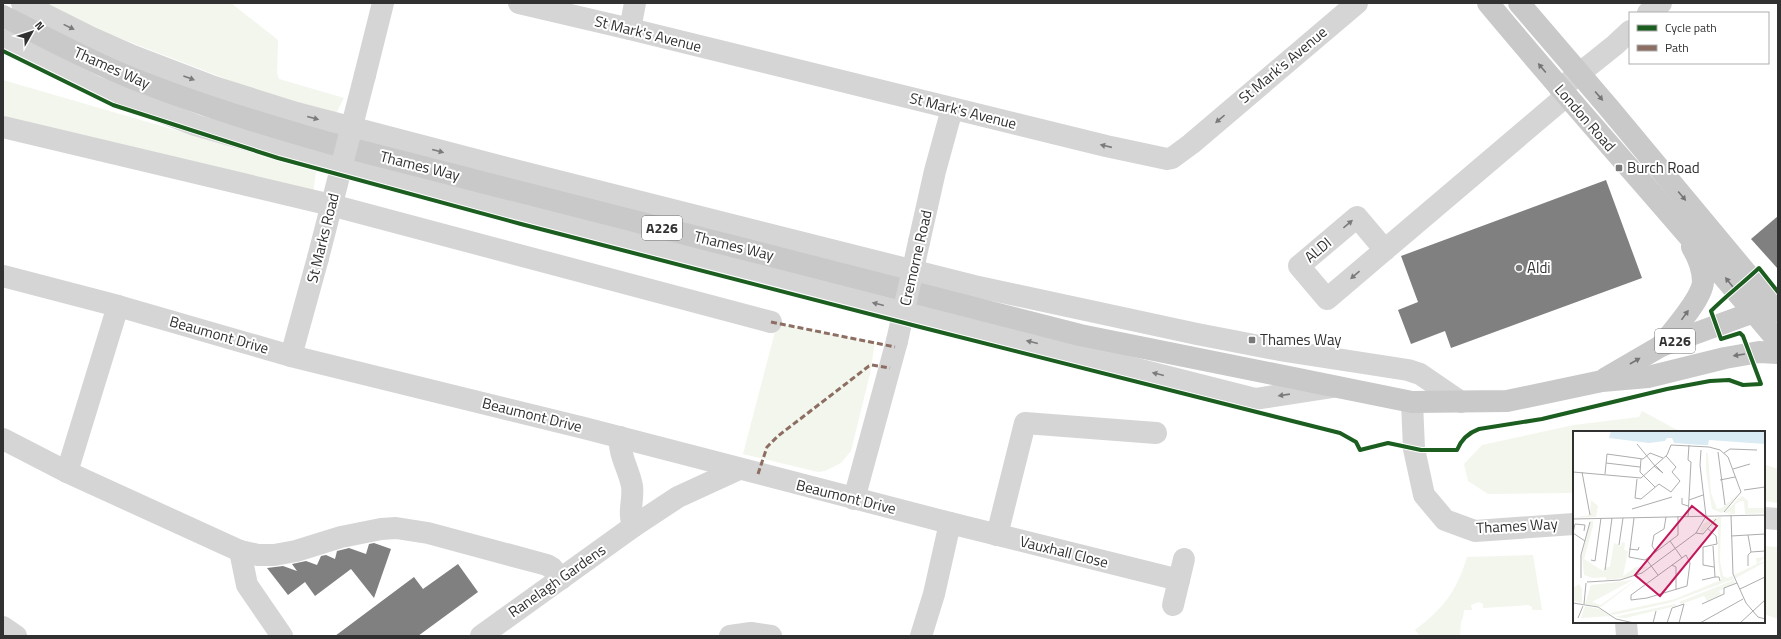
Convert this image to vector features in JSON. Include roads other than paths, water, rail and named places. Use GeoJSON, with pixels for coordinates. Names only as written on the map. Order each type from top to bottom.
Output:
{"type":"FeatureCollection","features":[{"type":"Feature","properties":{"kind":"main road","name":"London Road"},"geometry":{"type":"LineString","coordinates":[[1488,3],[1563,93],[1683,230],[1769,310]]}},
{"type":"Feature","properties":{"kind":"main road","name":"London Road"},"geometry":{"type":"LineString","coordinates":[[1518,3],[1579,73],[1769,310],[1778,341]]}},
{"type":"Feature","properties":{"kind":"main road","name":"Thames Way"},"geometry":{"type":"LineString","coordinates":[[3,16],[124,74],[207,106],[315,139],[1080,334],[1412,402],[1507,401],[1602,381],[1648,377],[1725,358],[1759,352],[1778,353]]}},
{"type":"Feature","properties":{"kind":"main road","name":"A226"},"geometry":{"type":"LineString","coordinates":[[1661,346],[1694,303],[1703,282],[1699,259],[1683,230]]}},
{"type":"Feature","properties":{"kind":"main road","name":"Thames Way"},"geometry":{"type":"LineString","coordinates":[[1602,381],[1661,346],[1769,310]]}},
{"type":"Feature","properties":{"kind":"street"},"geometry":{"type":"LineString","coordinates":[[22,3],[92,38],[133,56],[214,87],[296,114],[974,286],[1211,337],[1285,351],[1408,370],[1420,374],[1462,402]]}},
{"type":"Feature","properties":{"kind":"street","name":"St Marks Road"},"geometry":{"type":"LineString","coordinates":[[291,356],[318,258],[383,3]]}},
{"type":"Feature","properties":{"kind":"street","name":"St Mark's Avenue"},"geometry":{"type":"LineString","coordinates":[[519,3],[1163,159],[1170,158],[1191,144],[1357,3]]}},
{"type":"Feature","properties":{"kind":"street"},"geometry":{"type":"LineString","coordinates":[[630,29],[635,3]]}},
{"type":"Feature","properties":{"kind":"street"},"geometry":{"type":"LineString","coordinates":[[1649,12],[1661,3]]}},
{"type":"Feature","properties":{"kind":"street"},"geometry":{"type":"LineString","coordinates":[[1385,250],[1563,93],[1579,73],[1629,32]]}},
{"type":"Feature","properties":{"kind":"street"},"geometry":{"type":"LineString","coordinates":[[3,40],[96,87],[196,125],[387,180],[1255,399],[1337,387]]}},
{"type":"Feature","properties":{"kind":"street","name":"Cremorne Road"},"geometry":{"type":"LineString","coordinates":[[854,499],[897,341],[935,172],[952,109]]}},
{"type":"Feature","properties":{"kind":"street"},"geometry":{"type":"LineString","coordinates":[[3,126],[331,205],[771,322]]}},
{"type":"Feature","properties":{"kind":"street","name":"Beaumont Drive"},"geometry":{"type":"LineString","coordinates":[[3,276],[118,306],[291,356],[620,437],[950,523]]}},
{"type":"Feature","properties":{"kind":"street"},"geometry":{"type":"LineString","coordinates":[[67,472],[118,306]]}},
{"type":"Feature","properties":{"kind":"street","name":"Thames Way"},"geometry":{"type":"LineString","coordinates":[[1412,402],[1414,449],[1424,495],[1445,520],[1475,531],[1573,524]]}},
{"type":"Feature","properties":{"kind":"street"},"geometry":{"type":"LineString","coordinates":[[997,535],[1025,424],[1156,433]]}},
{"type":"Feature","properties":{"kind":"street"},"geometry":{"type":"LineString","coordinates":[[620,437],[619,448],[626,462],[632,488],[631,520],[634,526]]}},
{"type":"Feature","properties":{"kind":"street"},"geometry":{"type":"LineString","coordinates":[[3,439],[67,472],[240,551],[258,555],[274,555],[296,551],[341,537],[388,528],[408,529],[547,564],[561,579]]}},
{"type":"Feature","properties":{"kind":"street","name":"Ranelagh Gardens"},"geometry":{"type":"LineString","coordinates":[[481,636],[634,526],[682,494],[739,469]]}},
{"type":"Feature","properties":{"kind":"street"},"geometry":{"type":"LineString","coordinates":[[1765,518],[1778,519]]}},
{"type":"Feature","properties":{"kind":"street"},"geometry":{"type":"LineString","coordinates":[[921,636],[934,594],[950,523]]}},
{"type":"Feature","properties":{"kind":"street","name":"Vauxhall Close"},"geometry":{"type":"LineString","coordinates":[[950,523],[1178,580]]}},
{"type":"Feature","properties":{"kind":"street"},"geometry":{"type":"LineString","coordinates":[[240,551],[247,585],[282,636]]}},
{"type":"Feature","properties":{"kind":"street"},"geometry":{"type":"LineString","coordinates":[[1173,605],[1184,559]]}},
{"type":"Feature","properties":{"kind":"street"},"geometry":{"type":"LineString","coordinates":[[1626,623],[1627,636]]}},
{"type":"Feature","properties":{"kind":"street"},"geometry":{"type":"LineString","coordinates":[[3,627],[16,636]]}},
{"type":"Feature","properties":{"kind":"street"},"geometry":{"type":"LineString","coordinates":[[730,636],[751,633],[771,636]]}},
{"type":"Feature","properties":{"kind":"place","name":"Burch Road"},"geometry":{"type":"Point","coordinates":[1619,168]}},
{"type":"Feature","properties":{"kind":"place","name":"Aldi"},"geometry":{"type":"Point","coordinates":[1519,268]}},
{"type":"Feature","properties":{"kind":"place","name":"Thames Way"},"geometry":{"type":"Point","coordinates":[1252,340]}}]}
